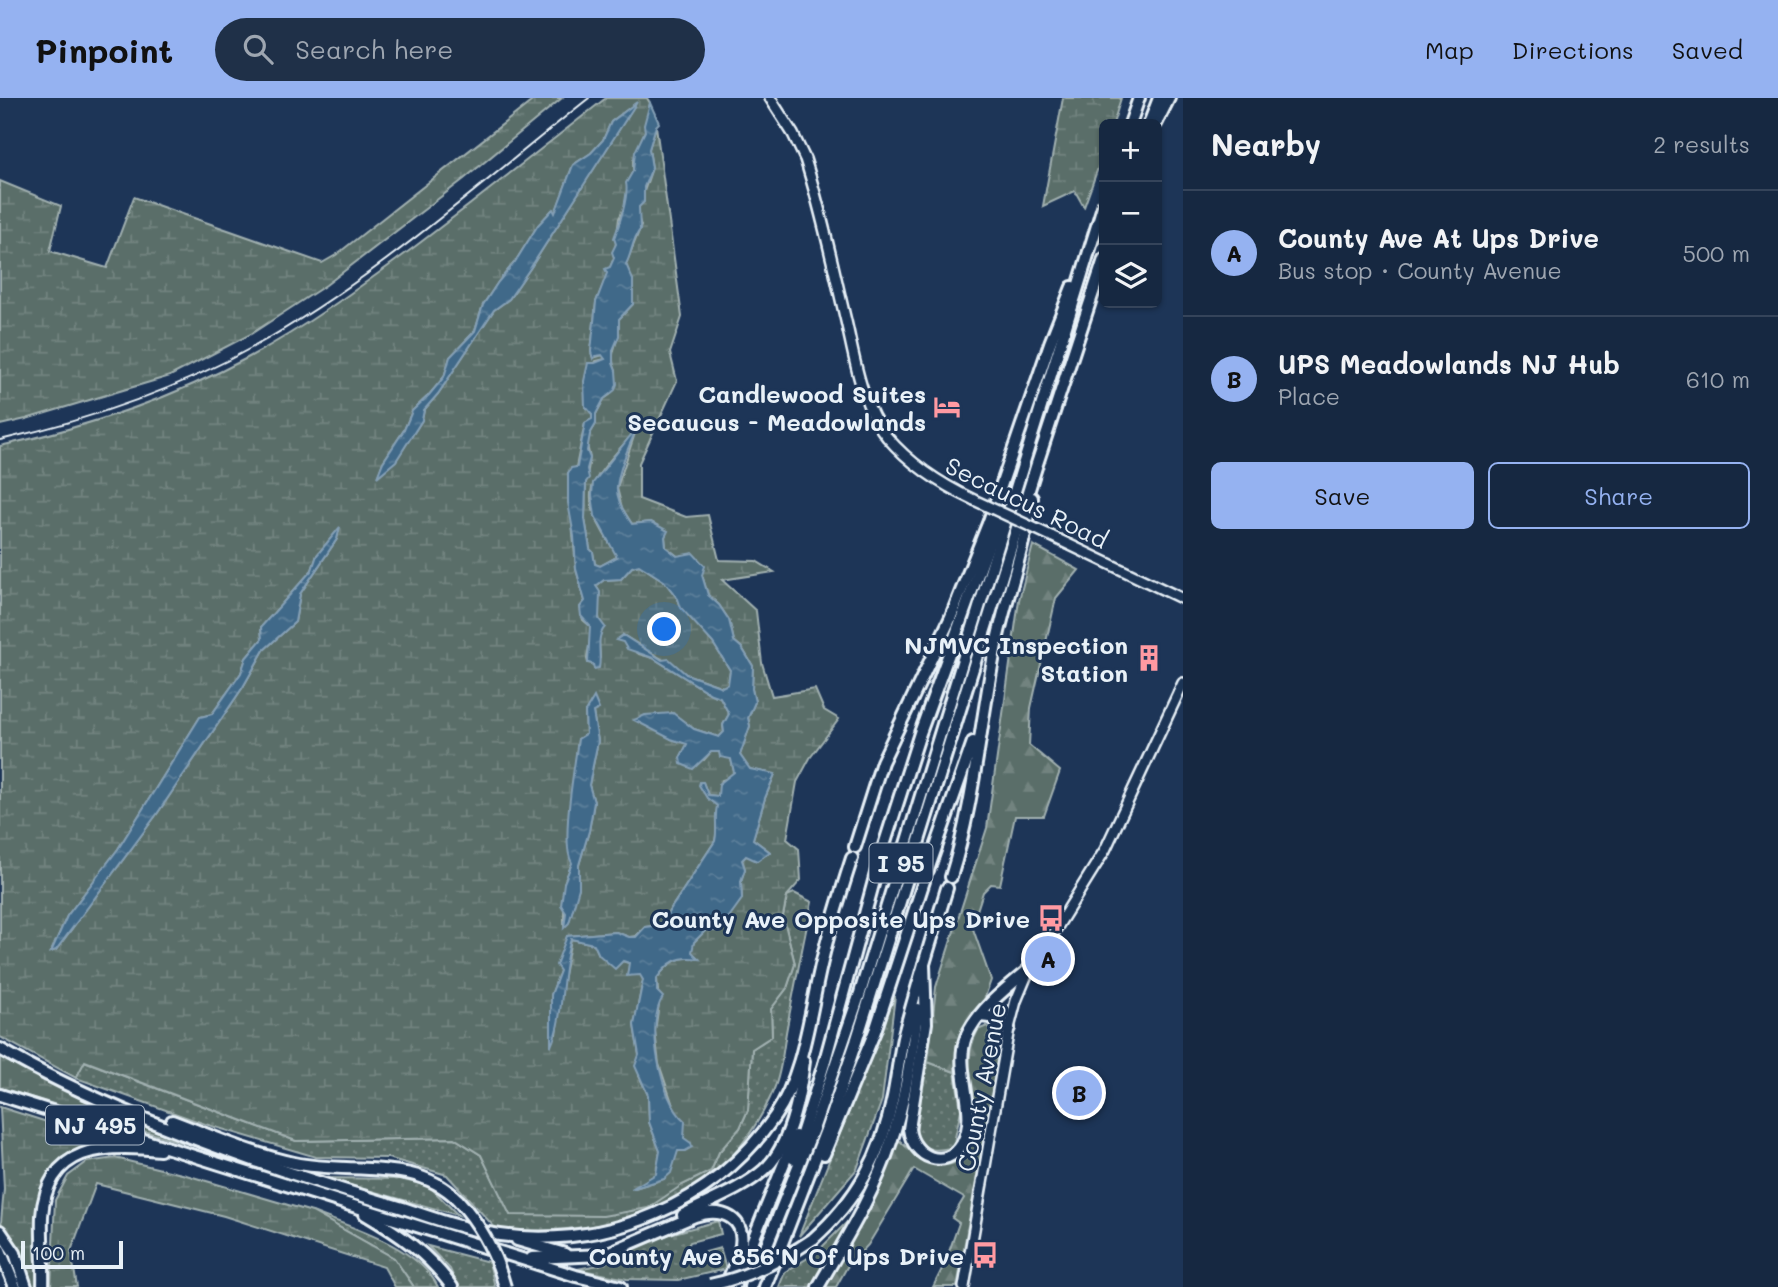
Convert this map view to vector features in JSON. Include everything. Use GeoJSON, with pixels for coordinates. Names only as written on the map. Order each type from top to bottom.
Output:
{"type":"FeatureCollection","features":[{"type":"Feature","properties":{"kind":"highway"},"geometry":{"type":"LineString","coordinates":[[1132,119],[1139,98]]}},
{"type":"Feature","properties":{"kind":"highway"},"geometry":{"type":"LineString","coordinates":[[1151,119],[1159,98]]}},
{"type":"Feature","properties":{"kind":"highway"},"geometry":{"type":"LineString","coordinates":[[1158,119],[1169,98]]}},
{"type":"Feature","properties":{"kind":"highway","name":"I 95"},"geometry":{"type":"LineString","coordinates":[[750,1287],[817,1116],[860,993],[1099,219]]}},
{"type":"Feature","properties":{"kind":"highway"},"geometry":{"type":"LineString","coordinates":[[500,1235],[547,1237],[599,1232],[655,1215],[698,1193],[743,1156],[775,1116],[791,1086],[830,927],[882,762],[961,591],[1000,491],[1066,299],[1088,253]]}},
{"type":"Feature","properties":{"kind":"highway","name":"I 95"},"geometry":{"type":"LineString","coordinates":[[765,1287],[794,1216],[856,1042],[1099,274]]}},
{"type":"Feature","properties":{"kind":"highway"},"geometry":{"type":"LineString","coordinates":[[750,1287],[755,1261],[808,1116],[879,861],[920,733],[1015,468],[1033,432]]}},
{"type":"Feature","properties":{"kind":"highway"},"geometry":{"type":"LineString","coordinates":[[705,1286],[740,1277],[772,1264],[813,1239],[848,1203],[877,1153],[888,1120],[903,1041],[963,838],[981,720],[1002,617],[1030,513],[1036,467]]}},
{"type":"Feature","properties":{"kind":"highway"},"geometry":{"type":"LineString","coordinates":[[772,1287],[875,1031],[981,720]]}},
{"type":"Feature","properties":{"kind":"highway"},"geometry":{"type":"LineString","coordinates":[[924,965],[926,1023],[909,1129],[915,1148],[928,1157],[939,1158],[950,1156],[964,1139],[967,1115],[964,1046],[971,1028],[980,1016],[1032,967]]}},
{"type":"Feature","properties":{"kind":"highway"},"geometry":{"type":"LineString","coordinates":[[818,1287],[864,1206],[892,1138],[907,1079],[924,965]]}},
{"type":"Feature","properties":{"kind":"highway"},"geometry":{"type":"LineString","coordinates":[[980,1016],[994,1019],[1009,1028]]}},
{"type":"Feature","properties":{"kind":"highway"},"geometry":{"type":"LineString","coordinates":[[643,1238],[745,1183],[771,1163],[784,1142],[803,1079],[806,1030]]}},
{"type":"Feature","properties":{"kind":"highway"},"geometry":{"type":"LineString","coordinates":[[734,1287],[806,1112],[831,1034]]}},
{"type":"Feature","properties":{"kind":"highway","name":"NJ 495"},"geometry":{"type":"LineString","coordinates":[[0,1050],[62,1082]]}},
{"type":"Feature","properties":{"kind":"highway"},"geometry":{"type":"LineString","coordinates":[[62,1082],[247,1158],[447,1222],[574,1257]]}},
{"type":"Feature","properties":{"kind":"highway"},"geometry":{"type":"LineString","coordinates":[[62,1082],[109,1096],[265,1156],[326,1169],[408,1172],[433,1181],[458,1200],[471,1216],[487,1241],[505,1287]]}},
{"type":"Feature","properties":{"kind":"highway","name":"NJ 495"},"geometry":{"type":"LineString","coordinates":[[3,1096],[347,1204]]}},
{"type":"Feature","properties":{"kind":"highway"},"geometry":{"type":"LineString","coordinates":[[43,1287],[43,1206],[50,1185],[62,1168],[79,1155],[105,1147],[135,1147],[185,1153]]}},
{"type":"Feature","properties":{"kind":"highway"},"geometry":{"type":"LineString","coordinates":[[347,1204],[576,1276],[621,1287]]}},
{"type":"Feature","properties":{"kind":"highway"},"geometry":{"type":"LineString","coordinates":[[347,1204],[415,1246],[438,1268],[452,1287]]}},
{"type":"Feature","properties":{"kind":"highway"},"geometry":{"type":"LineString","coordinates":[[517,1257],[574,1257],[610,1253],[708,1212],[720,1212],[728,1215],[739,1228],[741,1242],[725,1287]]}},
{"type":"Feature","properties":{"kind":"highway"},"geometry":{"type":"LineString","coordinates":[[0,1231],[15,1287]]}},
{"type":"Feature","properties":{"kind":"highway"},"geometry":{"type":"LineString","coordinates":[[4,1246],[18,1261],[26,1287]]}},
{"type":"Feature","properties":{"kind":"highway"},"geometry":{"type":"LineString","coordinates":[[576,1276],[596,1287]]}},
{"type":"Feature","properties":{"kind":"main road","name":"Secaucus Road"},"geometry":{"type":"LineString","coordinates":[[770,98],[798,144],[808,167],[857,370],[872,412],[886,435],[906,457],[926,473],[974,500],[1183,599]]}},
{"type":"Feature","properties":{"kind":"main road","name":"County Avenue"},"geometry":{"type":"LineString","coordinates":[[964,1287],[1009,1028],[1019,993],[1032,967],[1110,840],[1183,683]]}},
{"type":"Feature","properties":{"kind":"green space"},"geometry":{"type":"Polygon","coordinates":[[[536,98],[562,98],[464,179],[326,285],[251,334],[170,376],[0,425],[0,181],[61,206],[50,251],[107,268],[134,197],[322,263],[336,255],[536,98]]]}},
{"type":"Feature","properties":{"kind":"green space"},"geometry":{"type":"Polygon","coordinates":[[[606,98],[647,98],[650,103],[645,131],[627,183],[625,207],[619,218],[614,258],[596,302],[591,352],[593,358],[603,355],[605,359],[596,361],[586,384],[585,406],[593,414],[592,419],[585,423],[576,467],[568,473],[576,569],[585,601],[580,607],[583,620],[590,626],[591,632],[587,659],[588,663],[594,664],[600,658],[599,639],[602,630],[597,608],[600,593],[596,586],[604,580],[621,579],[632,567],[639,565],[664,581],[682,608],[713,643],[730,670],[728,684],[723,687],[686,674],[623,635],[623,641],[639,654],[653,658],[720,697],[729,714],[723,725],[724,732],[719,737],[694,729],[672,713],[671,739],[688,744],[680,758],[704,760],[711,752],[719,752],[731,759],[734,772],[729,778],[722,780],[718,796],[708,795],[703,782],[707,798],[718,806],[715,841],[660,925],[645,927],[636,936],[629,937],[616,932],[567,936],[560,971],[551,995],[556,1035],[571,939],[594,944],[599,955],[629,963],[629,969],[641,975],[643,980],[634,1025],[639,1076],[648,1095],[649,1122],[660,1151],[656,1174],[635,1188],[664,1179],[684,1138],[659,1064],[655,1031],[659,1004],[657,978],[674,961],[698,958],[691,952],[694,942],[706,930],[715,931],[742,899],[741,881],[745,869],[742,860],[746,856],[770,852],[753,839],[775,774],[749,769],[740,755],[750,726],[748,718],[755,702],[752,689],[753,666],[742,648],[734,641],[729,620],[708,595],[702,575],[666,547],[667,531],[651,522],[632,524],[622,508],[617,488],[636,430],[604,468],[591,490],[597,520],[618,556],[600,566],[595,564],[590,549],[585,519],[590,458],[587,445],[596,424],[596,414],[604,399],[610,395],[616,371],[613,357],[619,334],[619,319],[633,304],[633,280],[626,264],[641,226],[639,206],[652,168],[649,149],[656,126],[682,317],[670,353],[677,381],[639,463],[639,499],[686,517],[708,515],[719,560],[756,561],[774,572],[722,580],[756,611],[762,663],[772,696],[815,689],[824,710],[839,719],[810,758],[797,782],[787,839],[799,849],[801,880],[787,896],[783,916],[795,964],[787,988],[771,1009],[772,1036],[752,1049],[748,1110],[740,1128],[719,1152],[711,1171],[682,1185],[648,1208],[603,1216],[510,1215],[481,1155],[454,1138],[296,1141],[85,1061],[76,1078],[0,1037],[0,446],[96,421],[159,399],[271,345],[333,306],[393,263],[606,98]],[[636,103],[611,122],[603,140],[591,153],[573,165],[555,214],[552,210],[538,225],[515,262],[498,282],[483,305],[475,331],[450,357],[444,377],[412,411],[378,476],[396,460],[422,420],[424,410],[438,394],[494,310],[509,299],[636,103]],[[339,529],[317,555],[312,570],[261,627],[262,639],[246,658],[241,673],[212,714],[200,717],[118,849],[67,916],[51,952],[56,950],[157,814],[243,687],[264,650],[295,622],[300,594],[337,539],[339,529]],[[585,712],[586,734],[578,739],[568,830],[572,863],[564,883],[564,927],[579,888],[579,865],[594,802],[589,785],[598,741],[593,712],[585,712]]]}},
{"type":"Feature","properties":{"kind":"green space"},"geometry":{"type":"Polygon","coordinates":[[[1063,98],[1121,98],[1115,119],[1099,119],[1099,165],[1084,207],[1075,191],[1043,206],[1063,98]]]}},
{"type":"Feature","properties":{"kind":"green space"},"geometry":{"type":"Polygon","coordinates":[[[1033,545],[1079,570],[1056,598],[1031,708],[1029,745],[1060,771],[1044,816],[1015,816],[1000,885],[991,884],[983,892],[972,926],[991,980],[984,1000],[965,1025],[957,1044],[955,1072],[928,1062],[936,987],[987,828],[1019,600],[1033,545]]]}},
{"type":"Feature","properties":{"kind":"green space"},"geometry":{"type":"Polygon","coordinates":[[[794,893],[812,902],[781,1067],[774,1089],[752,1130],[726,1162],[696,1188],[661,1207],[624,1220],[541,1231],[497,1230],[447,1175],[388,1158],[316,1157],[205,1124],[76,1078],[84,1061],[296,1141],[454,1138],[481,1155],[511,1215],[682,1185],[711,1171],[719,1152],[740,1128],[748,1110],[752,1049],[772,1036],[771,1009],[787,988],[795,964],[783,916],[787,896],[794,893]]]}},
{"type":"Feature","properties":{"kind":"green space"},"geometry":{"type":"Polygon","coordinates":[[[895,996],[882,1100],[857,1169],[799,1236],[895,996]]]}},
{"type":"Feature","properties":{"kind":"green space"},"geometry":{"type":"Polygon","coordinates":[[[987,1026],[998,1037],[996,1070],[957,1287],[933,1287],[959,1223],[952,1218],[964,1198],[914,1169],[868,1245],[847,1267],[836,1287],[825,1287],[873,1202],[898,1139],[912,1152],[938,1165],[959,1160],[966,1150],[972,1115],[970,1052],[978,1030],[987,1026]]]}},
{"type":"Feature","properties":{"kind":"green space"},"geometry":{"type":"Polygon","coordinates":[[[0,1057],[78,1096],[214,1152],[0,1088],[0,1057]]]}},
{"type":"Feature","properties":{"kind":"green space"},"geometry":{"type":"Polygon","coordinates":[[[928,1062],[955,1072],[961,1110],[953,1147],[947,1149],[933,1150],[916,1140],[918,1113],[928,1062]]]}},
{"type":"Feature","properties":{"kind":"green space"},"geometry":{"type":"Polygon","coordinates":[[[0,1107],[113,1143],[84,1149],[63,1160],[49,1175],[41,1193],[37,1214],[37,1287],[33,1287],[20,1253],[1,1222],[4,1189],[0,1107]]]}},
{"type":"Feature","properties":{"kind":"green space"},"geometry":{"type":"Polygon","coordinates":[[[115,1158],[186,1175],[312,1212],[394,1258],[414,1287],[395,1287],[384,1267],[224,1216],[96,1184],[71,1251],[77,1287],[51,1287],[55,1200],[68,1176],[87,1162],[115,1158]]]}},
{"type":"Feature","properties":{"kind":"green space"},"geometry":{"type":"Polygon","coordinates":[[[324,1178],[400,1179],[429,1186],[458,1215],[324,1178]]]}},
{"type":"Feature","properties":{"kind":"green space"},"geometry":{"type":"Polygon","coordinates":[[[312,1212],[364,1232],[400,1250],[429,1273],[438,1287],[414,1287],[394,1258],[312,1212]]]}},
{"type":"Feature","properties":{"kind":"green space"},"geometry":{"type":"Polygon","coordinates":[[[852,1217],[811,1287],[779,1287],[785,1272],[816,1253],[852,1217]]]}},
{"type":"Feature","properties":{"kind":"green space"},"geometry":{"type":"Polygon","coordinates":[[[718,1221],[721,1234],[690,1242],[681,1259],[720,1248],[726,1269],[678,1280],[627,1279],[577,1269],[599,1265],[670,1234],[718,1221]]]}},
{"type":"Feature","properties":{"kind":"green space"},"geometry":{"type":"Polygon","coordinates":[[[428,1246],[489,1262],[495,1287],[458,1287],[450,1269],[428,1246]]]}},
{"type":"Feature","properties":{"kind":"water"},"geometry":{"type":"Polygon","coordinates":[[[637,102],[509,299],[494,310],[438,394],[424,410],[422,420],[396,461],[377,477],[412,411],[444,377],[450,357],[475,331],[483,305],[498,282],[515,262],[538,225],[553,209],[555,213],[573,165],[591,153],[603,140],[611,122],[637,102]]]}},
{"type":"Feature","properties":{"kind":"water"},"geometry":{"type":"Polygon","coordinates":[[[650,103],[659,123],[649,149],[652,168],[644,187],[644,202],[639,207],[640,230],[626,264],[633,280],[633,304],[619,319],[619,336],[613,350],[617,384],[596,414],[596,424],[590,434],[587,451],[590,458],[585,519],[590,549],[595,564],[600,566],[617,557],[595,516],[593,483],[638,426],[620,472],[617,487],[619,501],[632,524],[651,522],[668,531],[665,537],[666,547],[677,556],[693,553],[705,566],[702,575],[708,595],[729,620],[734,641],[742,648],[753,666],[752,689],[755,702],[748,718],[750,726],[740,755],[750,769],[775,774],[753,839],[770,852],[757,861],[746,856],[742,860],[745,869],[741,881],[742,899],[724,924],[715,931],[706,930],[694,942],[692,952],[699,959],[685,958],[675,961],[657,978],[657,991],[663,997],[655,1025],[658,1062],[669,1097],[685,1121],[684,1138],[692,1147],[678,1151],[671,1173],[664,1179],[631,1189],[656,1174],[660,1151],[649,1122],[648,1095],[635,1066],[639,1055],[634,1025],[643,980],[640,975],[627,976],[629,963],[623,961],[615,969],[599,955],[594,944],[571,939],[558,1021],[551,1046],[551,995],[560,971],[556,965],[567,936],[616,932],[636,937],[645,927],[660,925],[715,841],[717,806],[707,798],[699,785],[700,782],[703,782],[708,795],[718,796],[719,784],[734,772],[731,759],[720,757],[719,752],[711,752],[693,769],[681,764],[680,758],[687,744],[634,720],[645,715],[673,713],[694,729],[719,737],[724,732],[723,725],[729,714],[720,697],[653,658],[627,649],[623,642],[616,640],[623,635],[662,660],[669,659],[686,674],[722,687],[728,684],[730,670],[713,643],[681,608],[678,599],[664,581],[639,565],[632,567],[621,579],[604,580],[596,586],[600,592],[599,619],[605,627],[599,641],[599,668],[594,669],[593,664],[588,663],[590,626],[581,616],[580,607],[585,601],[576,569],[568,503],[568,473],[571,468],[577,467],[585,423],[592,419],[592,414],[585,406],[584,381],[588,363],[605,359],[602,355],[593,359],[591,352],[596,302],[607,273],[605,269],[610,267],[614,258],[614,238],[625,203],[626,183],[633,171],[635,152],[645,131],[650,103]]]}},
{"type":"Feature","properties":{"kind":"water"},"geometry":{"type":"Polygon","coordinates":[[[340,527],[337,539],[300,594],[295,622],[264,650],[243,687],[157,814],[56,950],[51,952],[67,916],[118,849],[200,717],[212,714],[241,673],[246,658],[262,639],[261,627],[312,570],[317,555],[340,527]]]}},
{"type":"Feature","properties":{"kind":"water"},"geometry":{"type":"Polygon","coordinates":[[[594,697],[599,709],[593,712],[598,741],[589,785],[594,802],[579,865],[579,888],[569,923],[564,928],[566,913],[561,905],[564,883],[572,863],[567,839],[572,785],[578,739],[586,734],[585,712],[594,697]]]}},
{"type":"Feature","properties":{"kind":"railway"},"geometry":{"type":"LineString","coordinates":[[0,440],[66,423],[161,390],[223,363],[298,321],[384,261],[589,98]]}},
{"type":"Feature","properties":{"kind":"place","name":"Candlewood Suites Secaucus - Meadowlands"},"geometry":{"type":"Point","coordinates":[947,407]}},
{"type":"Feature","properties":{"kind":"place","name":"NJMVC Inspection Station"},"geometry":{"type":"Point","coordinates":[1149,658]}},
{"type":"Feature","properties":{"kind":"place","name":"County Ave Opposite Ups Drive"},"geometry":{"type":"Point","coordinates":[1051,918]}},
{"type":"Feature","properties":{"kind":"place","name":"County Ave At Ups Drive"},"geometry":{"type":"Point","coordinates":[1048,959]}},
{"type":"Feature","properties":{"kind":"place","name":"UPS Meadowlands NJ Hub"},"geometry":{"type":"Point","coordinates":[1079,1093]}},
{"type":"Feature","properties":{"kind":"place","name":"County Ave 856'N Of Ups Drive"},"geometry":{"type":"Point","coordinates":[985,1255]}}]}
